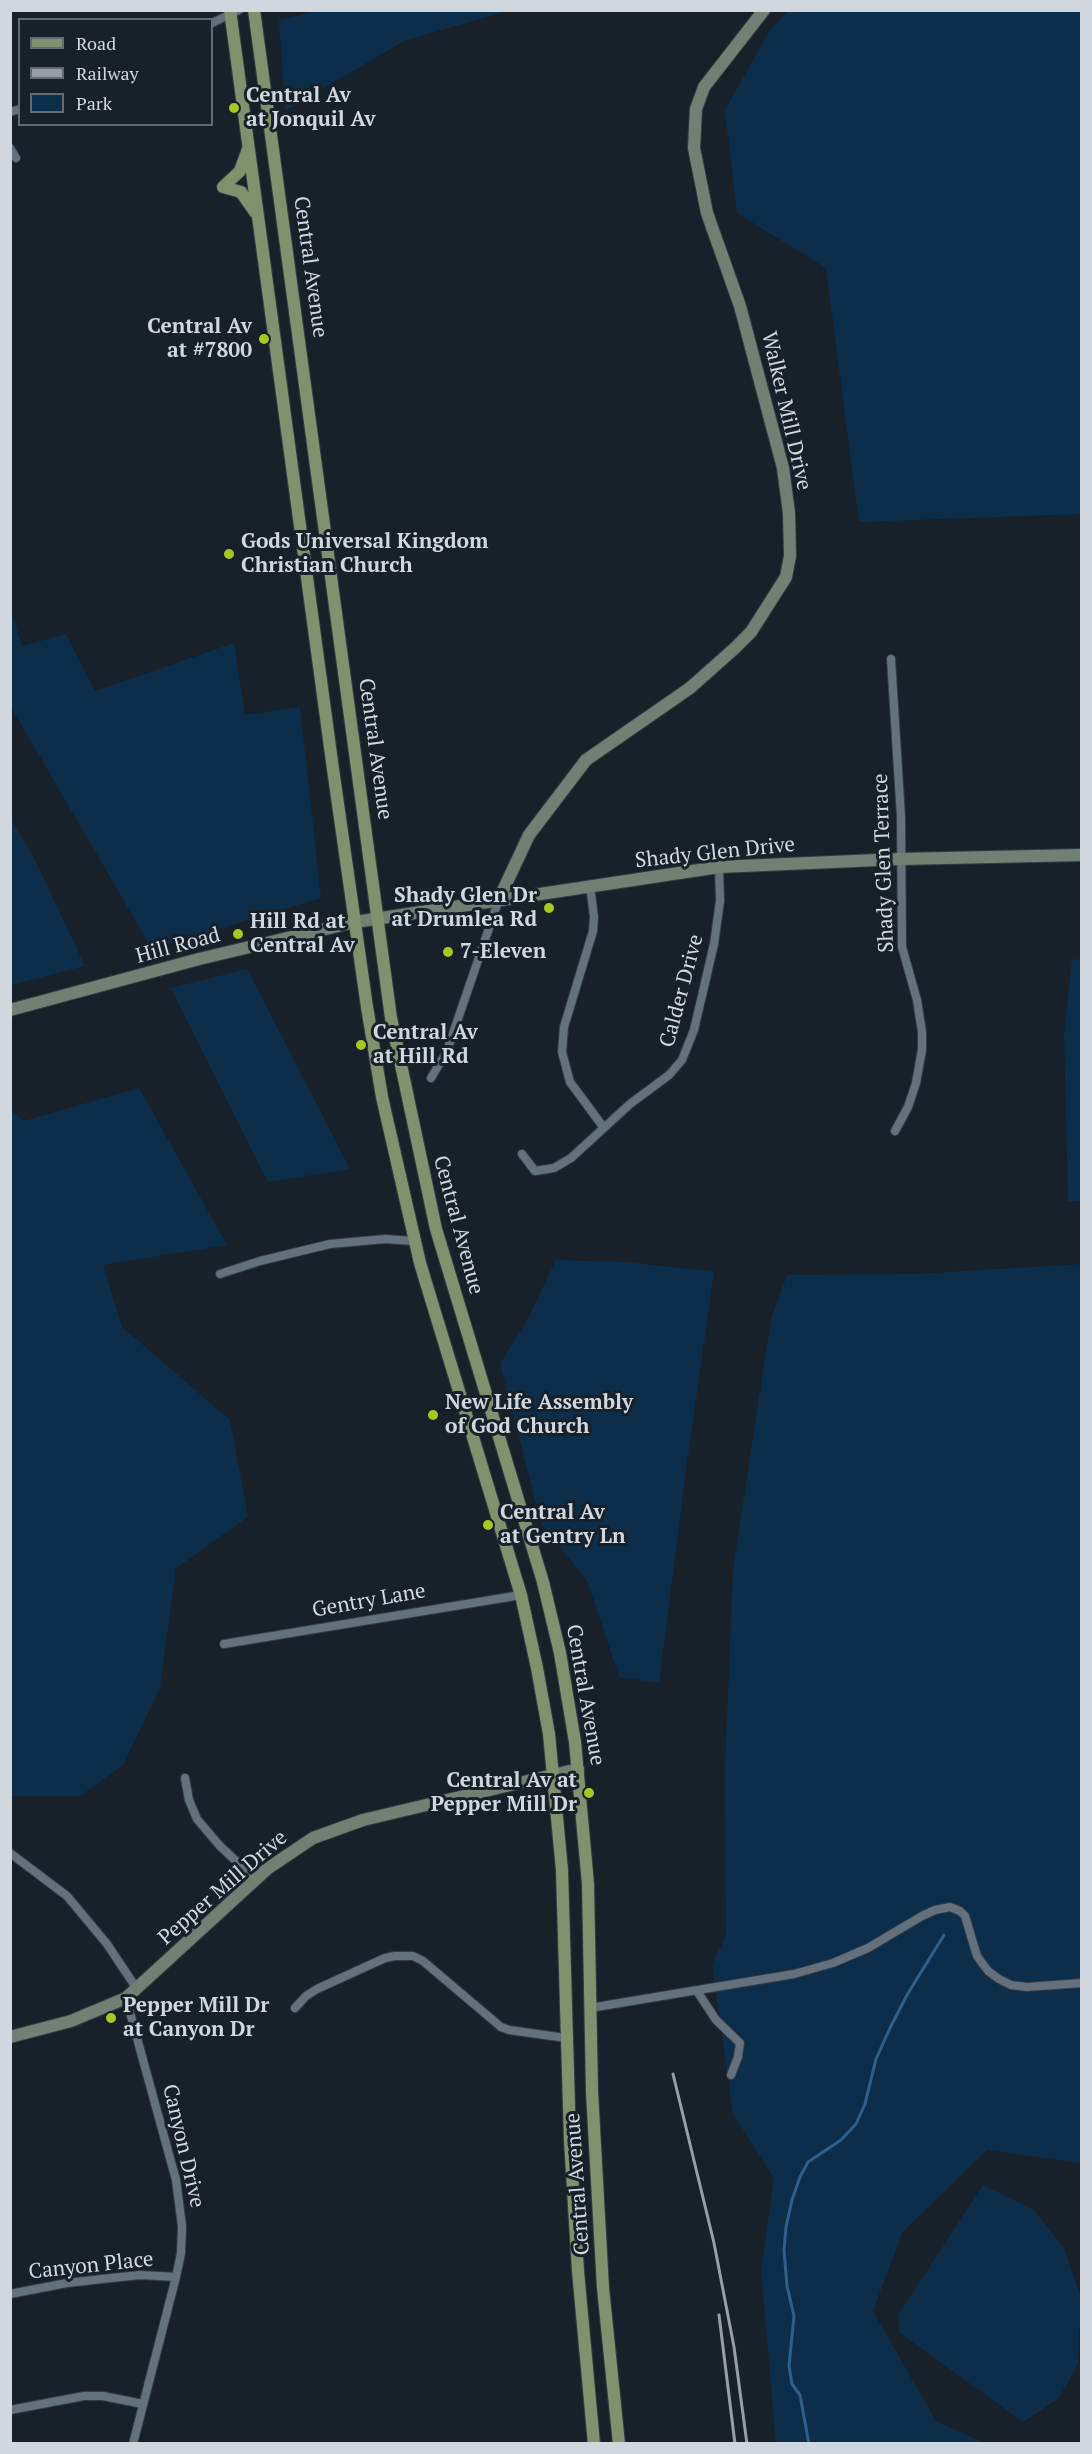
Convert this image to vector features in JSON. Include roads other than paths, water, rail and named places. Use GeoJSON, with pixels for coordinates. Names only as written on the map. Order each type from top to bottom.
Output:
{"type":"FeatureCollection","features":[{"type":"Feature","properties":{"kind":"main road","name":"Central Avenue"},"geometry":{"type":"LineString","coordinates":[[254,10],[393,1027],[436,1229],[543,1582],[564,1673],[579,1770],[588,1884],[590,2008],[603,2288],[619,2444]]}},
{"type":"Feature","properties":{"kind":"main road","name":"Central Avenue"},"geometry":{"type":"LineString","coordinates":[[233,12],[355,922],[382,1097],[414,1241],[441,1338],[520,1594],[537,1668],[554,1775],[562,1869],[566,2038],[578,2271],[594,2444]]}},
{"type":"Feature","properties":{"kind":"main road"},"geometry":{"type":"LineString","coordinates":[[249,142],[240,171],[223,186],[242,192],[259,218]]}},
{"type":"Feature","properties":{"kind":"street","name":"Walker Mill Drive"},"geometry":{"type":"LineString","coordinates":[[431,1078],[447,1051],[499,899],[519,852],[529,835],[586,760],[690,687],[751,632],[786,577],[790,556],[789,513],[783,468],[740,306],[707,213],[694,148],[696,109],[704,87],[764,10]]}},
{"type":"Feature","properties":{"kind":"street"},"geometry":{"type":"LineString","coordinates":[[213,22],[233,12]]}},
{"type":"Feature","properties":{"kind":"street"},"geometry":{"type":"LineString","coordinates":[[10,148],[16,158]]}},
{"type":"Feature","properties":{"kind":"street","name":"Shady Glen Terrace"},"geometry":{"type":"LineString","coordinates":[[891,659],[902,817],[900,859],[902,947],[921,1019],[922,1050],[920,1071],[912,1095],[895,1131]]}},
{"type":"Feature","properties":{"kind":"street","name":"Shady Glen Drive"},"geometry":{"type":"LineString","coordinates":[[355,922],[719,867],[900,859],[1082,855]]}},
{"type":"Feature","properties":{"kind":"street","name":"Calder Drive"},"geometry":{"type":"LineString","coordinates":[[522,1154],[535,1171],[554,1168],[571,1158],[677,1067],[687,1052],[706,985],[718,924],[719,867]]}},
{"type":"Feature","properties":{"kind":"street"},"geometry":{"type":"LineString","coordinates":[[590,886],[594,917],[593,931],[564,1027],[562,1052],[570,1082],[604,1128]]}},
{"type":"Feature","properties":{"kind":"street","name":"Hill Road"},"geometry":{"type":"LineString","coordinates":[[10,1010],[199,959],[355,922]]}},
{"type":"Feature","properties":{"kind":"street"},"geometry":{"type":"LineString","coordinates":[[220,1274],[282,1255],[330,1244],[385,1239],[414,1241]]}},
{"type":"Feature","properties":{"kind":"street","name":"Gentry Lane"},"geometry":{"type":"LineString","coordinates":[[224,1644],[520,1594]]}},
{"type":"Feature","properties":{"kind":"street","name":"Pepper Mill Drive"},"geometry":{"type":"LineString","coordinates":[[10,2037],[71,2021],[126,1998],[256,1880],[306,1842],[363,1820],[579,1770]]}},
{"type":"Feature","properties":{"kind":"street"},"geometry":{"type":"LineString","coordinates":[[185,1778],[189,1800],[197,1819],[219,1845],[256,1880]]}},
{"type":"Feature","properties":{"kind":"street"},"geometry":{"type":"LineString","coordinates":[[10,1853],[67,1896],[107,1944],[137,1989]]}},
{"type":"Feature","properties":{"kind":"street"},"geometry":{"type":"LineString","coordinates":[[590,2008],[794,1974],[833,1963],[868,1948],[929,1913],[950,1908],[960,1911],[964,1916],[976,1956],[988,1971],[999,1979],[1011,1985],[1027,1987],[1082,1983]]}},
{"type":"Feature","properties":{"kind":"street"},"geometry":{"type":"LineString","coordinates":[[295,2008],[306,1996],[317,1989],[385,1958],[413,1956],[423,1961],[501,2027],[566,2038]]}},
{"type":"Feature","properties":{"kind":"street"},"geometry":{"type":"LineString","coordinates":[[697,1991],[716,2020],[740,2043],[732,2074]]}},
{"type":"Feature","properties":{"kind":"street","name":"Canyon Drive"},"geometry":{"type":"LineString","coordinates":[[126,1998],[164,2131],[179,2194],[182,2236],[176,2277],[133,2444]]}},
{"type":"Feature","properties":{"kind":"street","name":"Canyon Place"},"geometry":{"type":"LineString","coordinates":[[10,2294],[68,2283],[140,2275],[176,2277]]}},
{"type":"Feature","properties":{"kind":"street"},"geometry":{"type":"LineString","coordinates":[[10,2410],[84,2396],[113,2397],[143,2404]]}},
{"type":"Feature","properties":{"kind":"waterway"},"geometry":{"type":"LineString","coordinates":[[809,2444],[800,2395],[792,2384],[789,2366],[794,2316],[787,2286],[784,2250],[792,2200],[808,2162],[841,2140],[856,2124],[865,2104],[876,2059],[890,2028],[907,1995],[944,1935]]}},
{"type":"Feature","properties":{"kind":"railway"},"geometry":{"type":"LineString","coordinates":[[673,2074],[714,2243],[734,2347],[747,2444]]}},
{"type":"Feature","properties":{"kind":"railway"},"geometry":{"type":"LineString","coordinates":[[719,2315],[735,2444]]}},
{"type":"Feature","properties":{"kind":"place","name":"Central Av at Jonquil Av"},"geometry":{"type":"Point","coordinates":[234,108]}},
{"type":"Feature","properties":{"kind":"place","name":"Central Av at #7800"},"geometry":{"type":"Point","coordinates":[264,339]}},
{"type":"Feature","properties":{"kind":"place","name":"Gods Universal Kingdom Christian Church"},"geometry":{"type":"Point","coordinates":[229,554]}},
{"type":"Feature","properties":{"kind":"place","name":"Shady Glen Dr at Drumlea Rd"},"geometry":{"type":"Point","coordinates":[549,908]}},
{"type":"Feature","properties":{"kind":"place","name":"Hill Rd at Central Av"},"geometry":{"type":"Point","coordinates":[238,934]}},
{"type":"Feature","properties":{"kind":"place","name":"7-Eleven"},"geometry":{"type":"Point","coordinates":[448,952]}},
{"type":"Feature","properties":{"kind":"place","name":"Central Av at Hill Rd"},"geometry":{"type":"Point","coordinates":[361,1045]}},
{"type":"Feature","properties":{"kind":"place","name":"New Life Assembly of God Church"},"geometry":{"type":"Point","coordinates":[433,1415]}},
{"type":"Feature","properties":{"kind":"place","name":"Central Av at Gentry Ln"},"geometry":{"type":"Point","coordinates":[488,1525]}},
{"type":"Feature","properties":{"kind":"place","name":"Central Av at Pepper Mill Dr"},"geometry":{"type":"Point","coordinates":[589,1793]}},
{"type":"Feature","properties":{"kind":"place","name":"Pepper Mill Dr at Canyon Dr"},"geometry":{"type":"Point","coordinates":[111,2018]}}]}
